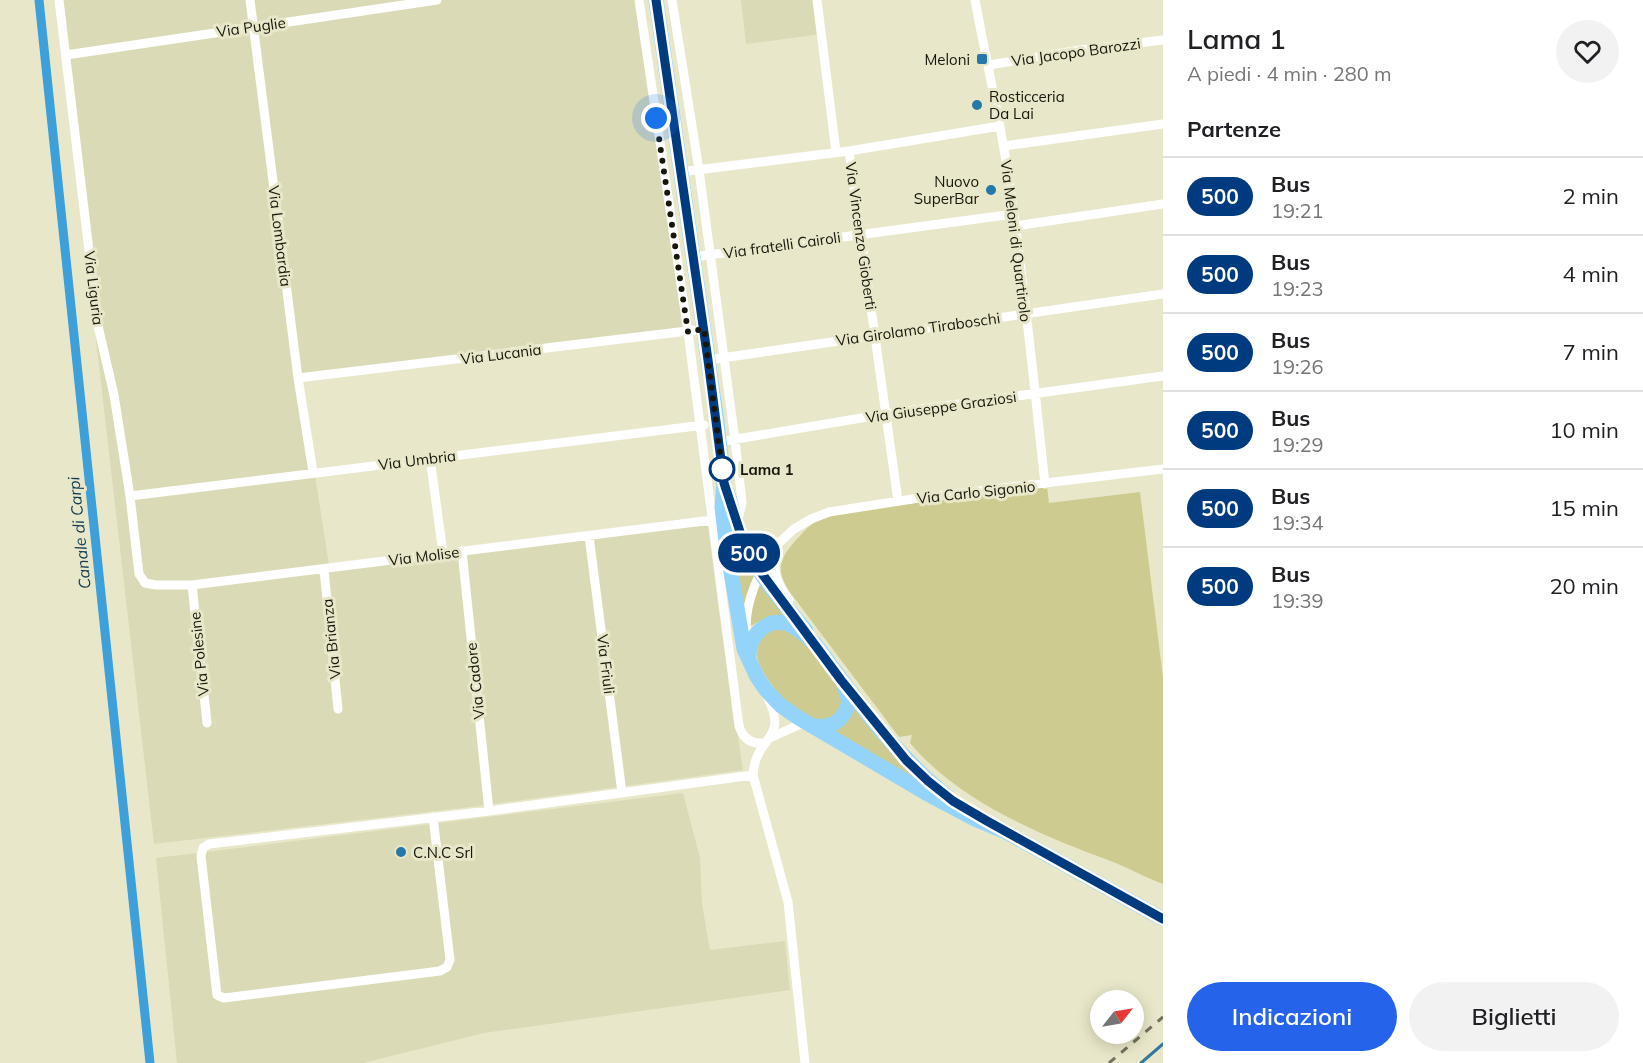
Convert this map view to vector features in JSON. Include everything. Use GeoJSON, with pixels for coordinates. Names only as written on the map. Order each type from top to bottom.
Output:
{"type":"FeatureCollection","features":[{"type":"Feature","properties":{"kind":"main road"},"geometry":{"type":"LineString","coordinates":[[656,0],[681,172],[701,256],[704,329],[724,483],[723,507],[726,542],[740,631],[749,659],[761,684],[780,705],[926,793],[975,819],[1004,831]]}},
{"type":"Feature","properties":{"kind":"main road"},"geometry":{"type":"LineString","coordinates":[[724,483],[745,547],[760,571],[841,680],[906,760],[953,801],[1163,919]]}},
{"type":"Feature","properties":{"kind":"main road"},"geometry":{"type":"LineString","coordinates":[[749,659],[752,639],[760,630],[773,624],[791,626],[813,641]]}},
{"type":"Feature","properties":{"kind":"main road"},"geometry":{"type":"LineString","coordinates":[[807,723],[826,727],[835,724],[842,716],[849,699],[841,680]]}},
{"type":"Feature","properties":{"kind":"street","name":"Via Liguria"},"geometry":{"type":"LineString","coordinates":[[59,0],[98,326],[114,395],[130,496],[139,574]]}},
{"type":"Feature","properties":{"kind":"street","name":"Via Lombardia"},"geometry":{"type":"LineString","coordinates":[[250,0],[298,378],[313,472]]}},
{"type":"Feature","properties":{"kind":"street","name":"Via Puglie"},"geometry":{"type":"LineString","coordinates":[[66,55],[253,27],[378,4],[437,0]]}},
{"type":"Feature","properties":{"kind":"street"},"geometry":{"type":"LineString","coordinates":[[639,0],[702,425],[739,726],[746,738],[756,744],[807,723]]}},
{"type":"Feature","properties":{"kind":"street"},"geometry":{"type":"LineString","coordinates":[[817,0],[836,152]]}},
{"type":"Feature","properties":{"kind":"street","name":"Via Meloni di Quartirolo"},"geometry":{"type":"LineString","coordinates":[[975,0],[1004,146],[1014,214],[1045,484]]}},
{"type":"Feature","properties":{"kind":"street"},"geometry":{"type":"LineString","coordinates":[[659,24],[672,3]]}},
{"type":"Feature","properties":{"kind":"street"},"geometry":{"type":"LineString","coordinates":[[672,3],[699,170],[701,256],[725,358],[741,502],[737,526]]}},
{"type":"Feature","properties":{"kind":"street","name":"Via Jacopo Barozzi"},"geometry":{"type":"LineString","coordinates":[[989,65],[1080,50],[1163,40]]}},
{"type":"Feature","properties":{"kind":"street"},"geometry":{"type":"LineString","coordinates":[[1004,146],[1163,124]]}},
{"type":"Feature","properties":{"kind":"street"},"geometry":{"type":"LineString","coordinates":[[681,172],[849,151],[1000,126]]}},
{"type":"Feature","properties":{"kind":"street","name":"Via Vincenzo Gioberti"},"geometry":{"type":"LineString","coordinates":[[849,151],[898,501]]}},
{"type":"Feature","properties":{"kind":"street"},"geometry":{"type":"LineString","coordinates":[[1015,226],[1163,204]]}},
{"type":"Feature","properties":{"kind":"street","name":"Via fratelli Cairoli"},"geometry":{"type":"LineString","coordinates":[[701,256],[1014,214]]}},
{"type":"Feature","properties":{"kind":"street","name":"Via Girolamo Tiraboschi"},"geometry":{"type":"LineString","coordinates":[[708,360],[1163,294]]}},
{"type":"Feature","properties":{"kind":"street","name":"Via Lucania"},"geometry":{"type":"LineString","coordinates":[[298,378],[704,329]]}},
{"type":"Feature","properties":{"kind":"street","name":"Via Giuseppe Graziosi"},"geometry":{"type":"LineString","coordinates":[[719,442],[885,414],[1163,376]]}},
{"type":"Feature","properties":{"kind":"street","name":"Via Umbria"},"geometry":{"type":"LineString","coordinates":[[130,496],[702,425]]}},
{"type":"Feature","properties":{"kind":"street"},"geometry":{"type":"LineString","coordinates":[[430,458],[443,553]]}},
{"type":"Feature","properties":{"kind":"street","name":"Via Carlo Sigonio"},"geometry":{"type":"LineString","coordinates":[[784,540],[794,529],[829,512],[898,501],[1163,469]]}},
{"type":"Feature","properties":{"kind":"street","name":"Via Molise"},"geometry":{"type":"LineString","coordinates":[[139,574],[145,582],[156,585],[192,585],[712,520]]}},
{"type":"Feature","properties":{"kind":"street","name":"Via Friuli"},"geometry":{"type":"LineString","coordinates":[[590,536],[622,793]]}},
{"type":"Feature","properties":{"kind":"street"},"geometry":{"type":"LineString","coordinates":[[749,659],[747,613],[752,592],[760,571],[784,540]]}},
{"type":"Feature","properties":{"kind":"street"},"geometry":{"type":"LineString","coordinates":[[745,547],[767,552],[784,540]]}},
{"type":"Feature","properties":{"kind":"street"},"geometry":{"type":"LineString","coordinates":[[784,540],[774,561],[777,582],[805,623],[813,641]]}},
{"type":"Feature","properties":{"kind":"street","name":"Via Cadore"},"geometry":{"type":"LineString","coordinates":[[462,551],[489,811]]}},
{"type":"Feature","properties":{"kind":"street","name":"Via Brianza"},"geometry":{"type":"LineString","coordinates":[[324,570],[338,709]]}},
{"type":"Feature","properties":{"kind":"street","name":"Via Polesine"},"geometry":{"type":"LineString","coordinates":[[192,585],[207,723]]}},
{"type":"Feature","properties":{"kind":"street"},"geometry":{"type":"LineString","coordinates":[[761,684],[776,718],[774,730],[756,759],[753,775],[788,902],[805,1063]]}},
{"type":"Feature","properties":{"kind":"street"},"geometry":{"type":"LineString","coordinates":[[433,818],[450,960],[447,967],[440,971],[224,998],[217,995],[201,856],[203,848],[209,844],[489,811],[753,775]]}},
{"type":"Feature","properties":{"kind":"shaded area"},"geometry":{"type":"Polygon","coordinates":[[[57,0],[637,0],[684,328],[300,379],[329,565],[690,518],[707,518],[743,770],[479,806],[154,844],[57,0]]]}},
{"type":"Feature","properties":{"kind":"shaded area"},"geometry":{"type":"Polygon","coordinates":[[[741,0],[819,0],[822,34],[746,44],[741,0]]]}},
{"type":"Feature","properties":{"kind":"shaded area"},"geometry":{"type":"Polygon","coordinates":[[[1047,486],[1049,503],[1140,492],[1163,678],[1163,884],[1054,839],[1001,814],[952,782],[910,743],[912,735],[899,737],[789,591],[782,576],[781,564],[791,546],[811,525],[834,514],[1047,486]]]}},
{"type":"Feature","properties":{"kind":"shaded area"},"geometry":{"type":"Polygon","coordinates":[[[733,544],[737,544],[755,571],[744,611],[733,544]]]}},
{"type":"Feature","properties":{"kind":"shaded area"},"geometry":{"type":"Polygon","coordinates":[[[761,578],[791,617],[761,620],[751,626],[751,613],[761,578]]]}},
{"type":"Feature","properties":{"kind":"shaded area"},"geometry":{"type":"Polygon","coordinates":[[[779,628],[804,642],[838,687],[842,702],[832,717],[819,720],[800,712],[781,696],[760,666],[757,651],[762,635],[779,628]]]}},
{"type":"Feature","properties":{"kind":"shaded area"},"geometry":{"type":"Polygon","coordinates":[[[853,700],[929,789],[831,732],[853,700]]]}},
{"type":"Feature","properties":{"kind":"shaded area"},"geometry":{"type":"Polygon","coordinates":[[[683,793],[700,858],[702,904],[710,950],[785,941],[790,990],[484,1033],[363,1063],[177,1063],[156,858],[683,793]]]}},
{"type":"Feature","properties":{"kind":"waterway","name":"Canale di Carpi"},"geometry":{"type":"LineString","coordinates":[[39,0],[150,1063]]}},
{"type":"Feature","properties":{"kind":"waterway"},"geometry":{"type":"LineString","coordinates":[[1141,1063],[1163,1044]]}},
{"type":"Feature","properties":{"kind":"railway"},"geometry":{"type":"LineString","coordinates":[[1109,1063],[1163,1017]]}},
{"type":"Feature","properties":{"kind":"bus line","name":"500"},"geometry":{"type":"LineString","coordinates":[[656,0],[724,483],[745,547],[760,571],[841,680],[906,760],[928,781],[953,801],[987,821],[1163,919]]}},
{"type":"Feature","properties":{"kind":"place","name":"Meloni"},"geometry":{"type":"Point","coordinates":[982,59]}},
{"type":"Feature","properties":{"kind":"place","name":"Rosticceria Da Lai"},"geometry":{"type":"Point","coordinates":[977,105]}},
{"type":"Feature","properties":{"kind":"place","name":"Nuovo SuperBar"},"geometry":{"type":"Point","coordinates":[991,190]}},
{"type":"Feature","properties":{"kind":"place","name":"Lama 1"},"geometry":{"type":"Point","coordinates":[722,469]}},
{"type":"Feature","properties":{"kind":"place","name":"C.N.C Srl"},"geometry":{"type":"Point","coordinates":[401,852]}},
{"type":"Feature","properties":{"kind":"route"},"geometry":{"type":"LineString","coordinates":[[656,118],[688,332],[704,329],[722,469]]}}]}
